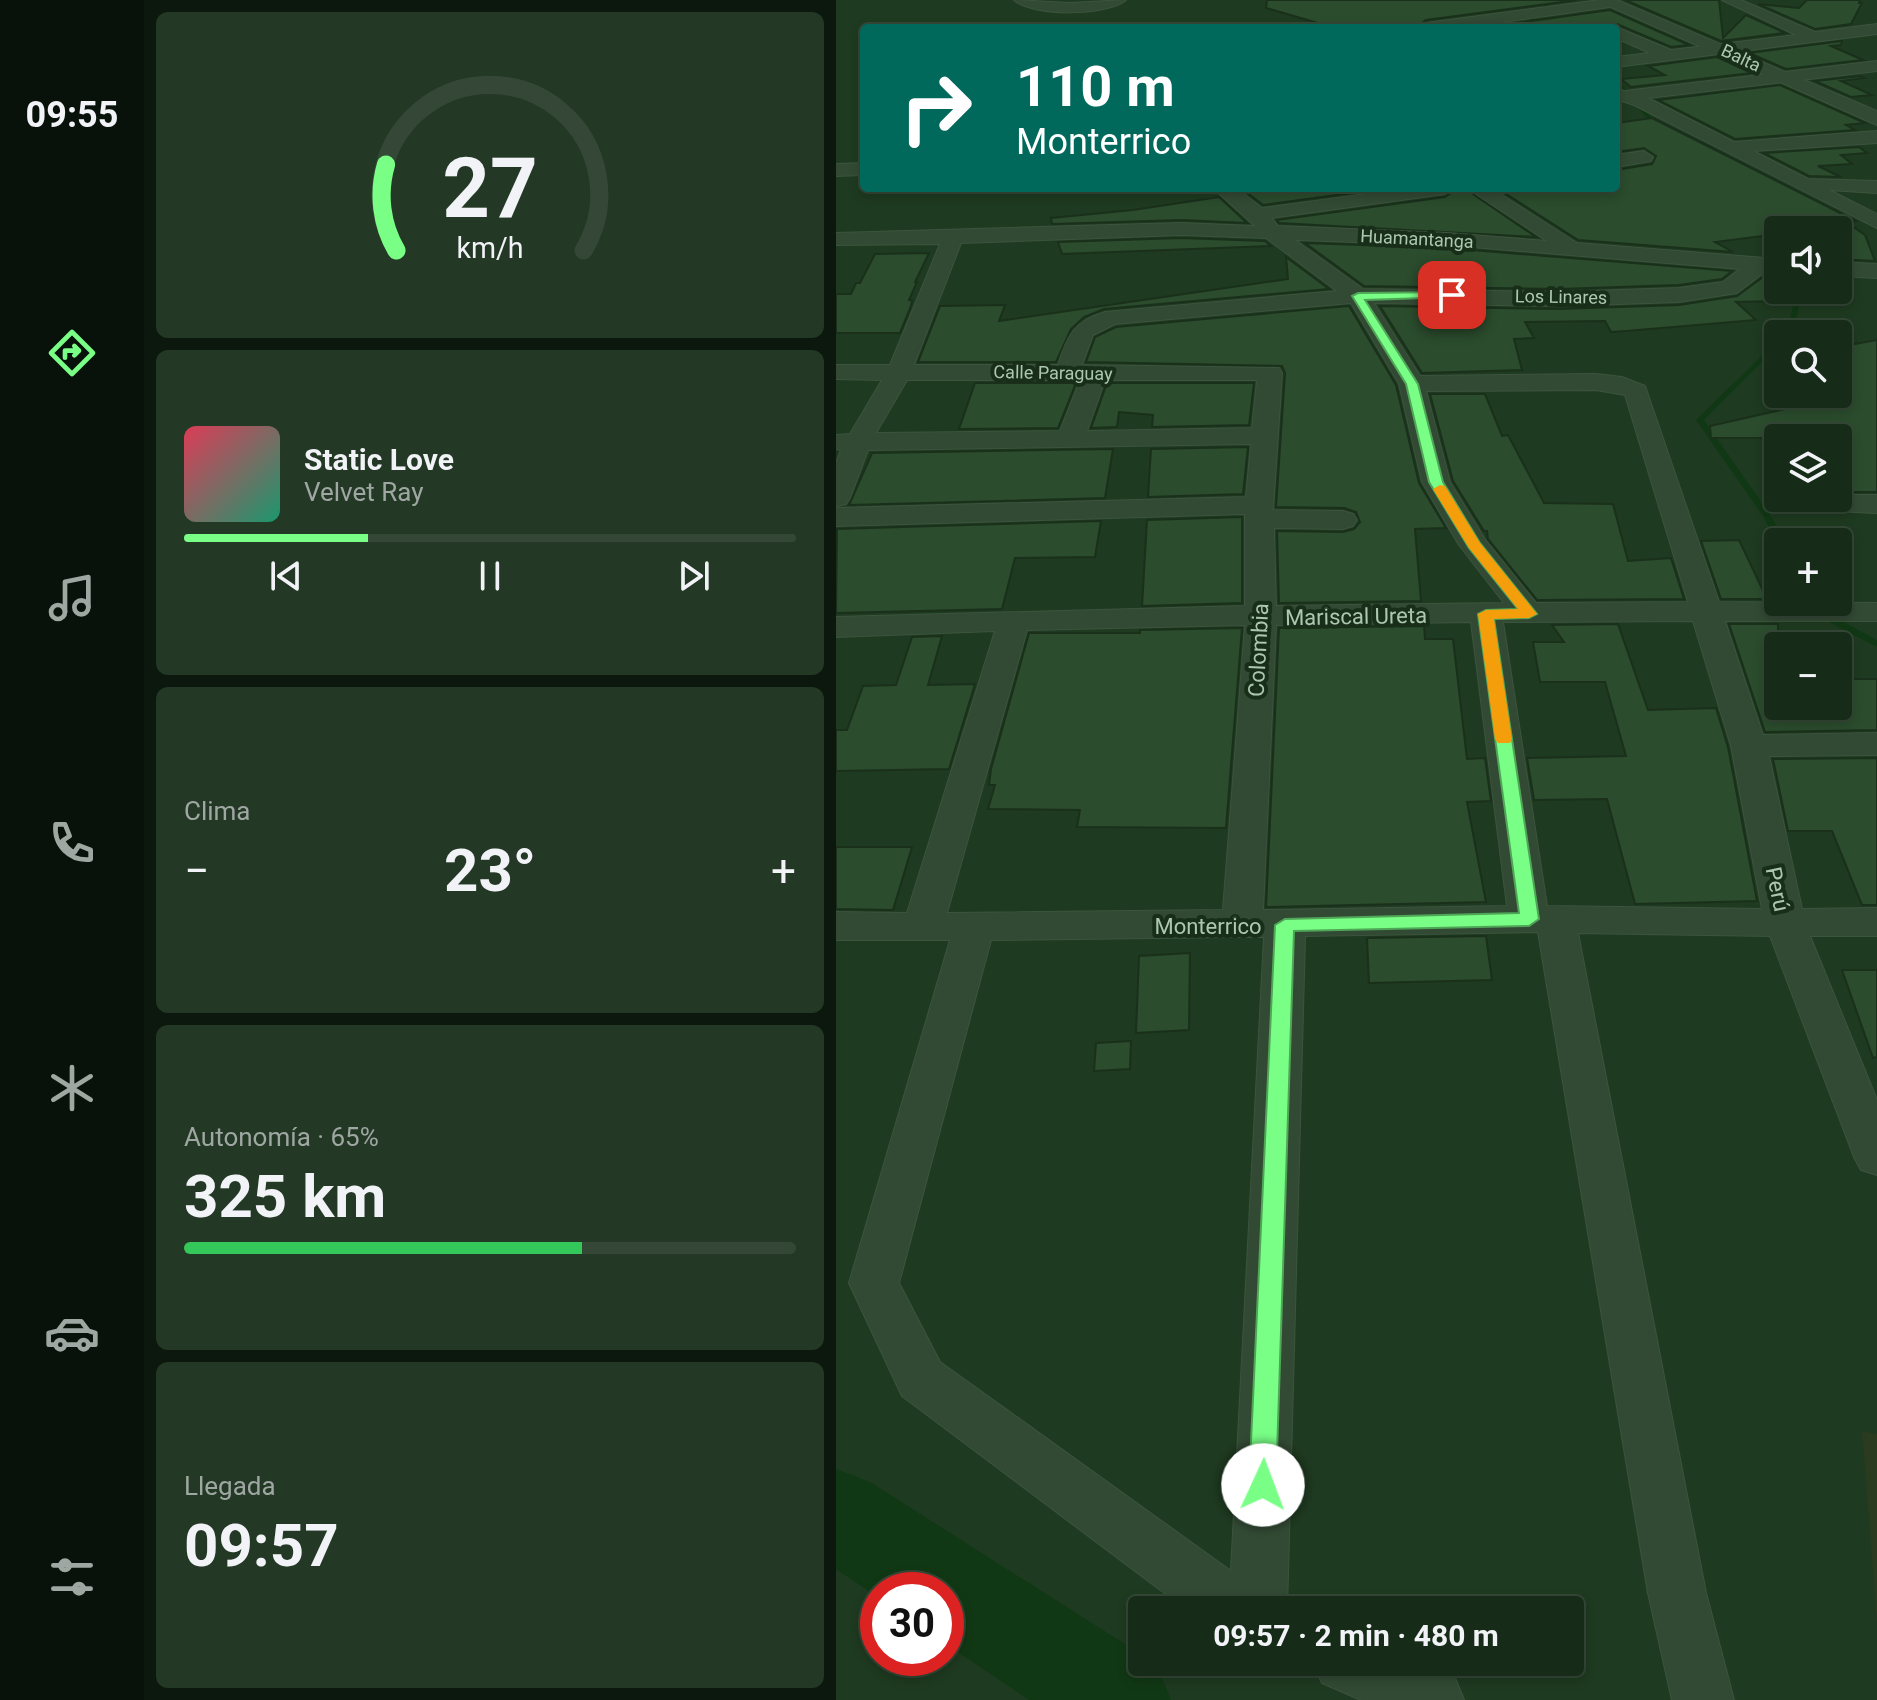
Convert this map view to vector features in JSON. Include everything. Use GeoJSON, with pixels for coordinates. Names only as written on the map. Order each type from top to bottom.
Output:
{"type":"FeatureCollection","features":[{"type":"Feature","properties":{"kind":"street"},"geometry":{"type":"LineString","coordinates":[[1021,0],[1029,4],[1059,6],[1119,0]]}},
{"type":"Feature","properties":{"kind":"street"},"geometry":{"type":"LineString","coordinates":[[1538,0],[1598,24]]}},
{"type":"Feature","properties":{"kind":"street"},"geometry":{"type":"LineString","coordinates":[[1729,0],[1750,12],[1877,64]]}},
{"type":"Feature","properties":{"kind":"street"},"geometry":{"type":"LineString","coordinates":[[1488,24],[1606,2]]}},
{"type":"Feature","properties":{"kind":"street","name":"Balta"},"geometry":{"type":"LineString","coordinates":[[1606,2],[1719,48],[1877,119]]}},
{"type":"Feature","properties":{"kind":"street"},"geometry":{"type":"LineString","coordinates":[[1452,11],[1481,24]]}},
{"type":"Feature","properties":{"kind":"street"},"geometry":{"type":"LineString","coordinates":[[1620,61],[1877,29]]}},
{"type":"Feature","properties":{"kind":"street"},"geometry":{"type":"LineString","coordinates":[[1620,34],[1730,83]]}},
{"type":"Feature","properties":{"kind":"street"},"geometry":{"type":"LineString","coordinates":[[1621,97],[1877,64]]}},
{"type":"Feature","properties":{"kind":"street"},"geometry":{"type":"LineString","coordinates":[[1621,97],[1801,181],[1877,222]]}},
{"type":"Feature","properties":{"kind":"street"},"geometry":{"type":"LineString","coordinates":[[1731,147],[1877,137]]}},
{"type":"Feature","properties":{"kind":"street"},"geometry":{"type":"LineString","coordinates":[[1620,160],[1644,157]]}},
{"type":"Feature","properties":{"kind":"street"},"geometry":{"type":"LineString","coordinates":[[836,170],[860,169]]}},
{"type":"Feature","properties":{"kind":"street"},"geometry":{"type":"LineString","coordinates":[[1801,181],[1877,187]]}},
{"type":"Feature","properties":{"kind":"street"},"geometry":{"type":"LineString","coordinates":[[1228,192],[1257,214],[1272,233],[1358,296],[1412,384],[1436,482],[1474,545],[1529,614]]}},
{"type":"Feature","properties":{"kind":"street"},"geometry":{"type":"LineString","coordinates":[[1332,192],[1348,204]]}},
{"type":"Feature","properties":{"kind":"street"},"geometry":{"type":"LineString","coordinates":[[1181,229],[1257,214],[1421,192]]}},
{"type":"Feature","properties":{"kind":"street"},"geometry":{"type":"LineString","coordinates":[[1483,192],[1574,249]]}},
{"type":"Feature","properties":{"kind":"street","name":"Huamantanga"},"geometry":{"type":"LineString","coordinates":[[836,239],[1181,229],[1447,239],[1764,265]]}},
{"type":"Feature","properties":{"kind":"street"},"geometry":{"type":"LineString","coordinates":[[836,498],[847,442],[899,372],[953,237]]}},
{"type":"Feature","properties":{"kind":"street","name":"Los Linares"},"geometry":{"type":"LineString","coordinates":[[1068,372],[1083,328],[1113,317],[1358,296],[1452,295],[1559,299],[1679,295],[1729,288],[1756,268],[1764,267]]}},
{"type":"Feature","properties":{"kind":"street"},"geometry":{"type":"LineString","coordinates":[[1852,270],[1877,271]]}},
{"type":"Feature","properties":{"kind":"street","name":"Calle Paraguay"},"geometry":{"type":"LineString","coordinates":[[836,372],[1270,373]]}},
{"type":"Feature","properties":{"kind":"street","name":"Colombia"},"geometry":{"type":"LineString","coordinates":[[1258,1596],[1263,926],[1260,512],[1270,373]]}},
{"type":"Feature","properties":{"kind":"street"},"geometry":{"type":"LineString","coordinates":[[1071,437],[1095,374]]}},
{"type":"Feature","properties":{"kind":"street","name":"Perú"},"geometry":{"type":"LineString","coordinates":[[1412,384],[1596,382],[1622,385],[1636,391],[1749,746],[1785,924],[1877,1157]]}},
{"type":"Feature","properties":{"kind":"street"},"geometry":{"type":"LineString","coordinates":[[847,442],[1264,436]]}},
{"type":"Feature","properties":{"kind":"street"},"geometry":{"type":"LineString","coordinates":[[1852,504],[1877,504]]}},
{"type":"Feature","properties":{"kind":"street"},"geometry":{"type":"LineString","coordinates":[[836,517],[1260,512],[1343,520]]}},
{"type":"Feature","properties":{"kind":"street","name":"Mariscal Ureta"},"geometry":{"type":"LineString","coordinates":[[836,627],[1014,620],[1708,611],[1874,612]]}},
{"type":"Feature","properties":{"kind":"street"},"geometry":{"type":"LineString","coordinates":[[1486,614],[1543,920],[1677,1593],[1703,1700]]}},
{"type":"Feature","properties":{"kind":"street"},"geometry":{"type":"LineString","coordinates":[[923,927],[1014,620]]}},
{"type":"Feature","properties":{"kind":"street"},"geometry":{"type":"LineString","coordinates":[[1749,746],[1877,744]]}},
{"type":"Feature","properties":{"kind":"street","name":"Monterrico"},"geometry":{"type":"LineString","coordinates":[[836,926],[1263,926],[1543,920],[1785,924],[1877,922]]}},
{"type":"Feature","properties":{"kind":"street"},"geometry":{"type":"LineString","coordinates":[[974,927],[874,1283],[921,1379],[1216,1596]]}},
{"type":"Feature","properties":{"kind":"street"},"geometry":{"type":"LineString","coordinates":[[1376,1676],[1433,1700]]}},
{"type":"Feature","properties":{"kind":"green space"},"geometry":{"type":"Polygon","coordinates":[[[1862,1431],[1877,1434],[1877,1622],[1862,1431]]]}},
{"type":"Feature","properties":{"kind":"building"},"geometry":{"type":"Polygon","coordinates":[[[1267,0],[1577,0],[1426,20],[1420,24],[1321,24],[1266,8],[1267,0]]]}},
{"type":"Feature","properties":{"kind":"building"},"geometry":{"type":"Polygon","coordinates":[[[1625,0],[1719,0],[1723,38],[1746,15],[1785,33],[1721,41],[1625,0]]]}},
{"type":"Feature","properties":{"kind":"building"},"geometry":{"type":"Polygon","coordinates":[[[1807,0],[1860,0],[1859,3],[1862,3],[1851,24],[1815,29],[1758,4],[1799,8],[1807,0]]]}},
{"type":"Feature","properties":{"kind":"building"},"geometry":{"type":"Polygon","coordinates":[[[1610,10],[1689,45],[1671,47],[1620,24],[1510,24],[1610,10]]]}},
{"type":"Feature","properties":{"kind":"building"},"geometry":{"type":"Polygon","coordinates":[[[1842,41],[1841,45],[1831,46],[1863,60],[1786,69],[1749,53],[1842,41]]]}},
{"type":"Feature","properties":{"kind":"building"},"geometry":{"type":"Polygon","coordinates":[[[1717,57],[1752,73],[1631,87],[1621,79],[1665,75],[1648,66],[1717,57]]]}},
{"type":"Feature","properties":{"kind":"building"},"geometry":{"type":"Polygon","coordinates":[[[1864,78],[1841,81],[1872,95],[1851,97],[1815,81],[1864,78]]]}},
{"type":"Feature","properties":{"kind":"building"},"geometry":{"type":"Polygon","coordinates":[[[1780,85],[1865,123],[1846,125],[1855,130],[1735,139],[1658,100],[1780,85]]]}},
{"type":"Feature","properties":{"kind":"building"},"geometry":{"type":"Polygon","coordinates":[[[1652,118],[1846,216],[1764,216],[1764,236],[1715,242],[1733,252],[1578,240],[1503,192],[1620,192],[1620,169],[1652,164],[1656,156],[1644,148],[1620,151],[1620,122],[1652,118]]]}},
{"type":"Feature","properties":{"kind":"building"},"geometry":{"type":"Polygon","coordinates":[[[1859,147],[1867,153],[1841,155],[1852,164],[1818,166],[1841,177],[1809,176],[1764,153],[1859,147]]]}},
{"type":"Feature","properties":{"kind":"building"},"geometry":{"type":"Polygon","coordinates":[[[1246,192],[1359,192],[1263,205],[1246,192]]]}},
{"type":"Feature","properties":{"kind":"building"},"geometry":{"type":"Polygon","coordinates":[[[1452,192],[1470,192],[1536,237],[1279,223],[1277,220],[1445,197],[1452,192]]]}},
{"type":"Feature","properties":{"kind":"building"},"geometry":{"type":"Polygon","coordinates":[[[1219,197],[1247,223],[1181,220],[1052,224],[1051,218],[1133,210],[1219,197]]]}},
{"type":"Feature","properties":{"kind":"building"},"geometry":{"type":"Polygon","coordinates":[[[1852,226],[1865,235],[1875,261],[1852,260],[1852,226]]]}},
{"type":"Feature","properties":{"kind":"building"},"geometry":{"type":"Polygon","coordinates":[[[1181,238],[1265,241],[1271,246],[1062,254],[1058,242],[1181,238]]]}},
{"type":"Feature","properties":{"kind":"building"},"geometry":{"type":"Polygon","coordinates":[[[1305,243],[1447,248],[1732,271],[1722,279],[1679,285],[1559,289],[1364,286],[1305,243]]]}},
{"type":"Feature","properties":{"kind":"building"},"geometry":{"type":"Polygon","coordinates":[[[929,253],[915,282],[909,300],[912,300],[911,306],[900,333],[836,333],[836,294],[851,294],[875,254],[929,253]]]}},
{"type":"Feature","properties":{"kind":"building"},"geometry":{"type":"Polygon","coordinates":[[[1286,257],[1329,289],[1104,309],[1084,317],[1071,329],[1056,362],[918,362],[940,306],[1005,305],[999,321],[1288,279],[1286,257]]]}},
{"type":"Feature","properties":{"kind":"building"},"geometry":{"type":"Polygon","coordinates":[[[1763,277],[1764,301],[1736,302],[1756,320],[1611,332],[1605,321],[1525,322],[1534,338],[1514,339],[1522,370],[1422,373],[1380,306],[1559,309],[1679,305],[1737,296],[1763,277]]]}},
{"type":"Feature","properties":{"kind":"building"},"geometry":{"type":"Polygon","coordinates":[[[1349,306],[1396,385],[1419,483],[1446,528],[1415,529],[1421,601],[1279,603],[1277,531],[1343,532],[1354,529],[1360,522],[1356,512],[1344,508],[1276,507],[1285,373],[1282,366],[1086,362],[1095,337],[1116,327],[1349,306]]]}},
{"type":"Feature","properties":{"kind":"building"},"geometry":{"type":"Polygon","coordinates":[[[1877,340],[1877,492],[1852,492],[1852,424],[1764,424],[1764,438],[1711,438],[1710,426],[1789,408],[1852,408],[1852,344],[1877,340]]]}},
{"type":"Feature","properties":{"kind":"building"},"geometry":{"type":"Polygon","coordinates":[[[975,383],[1076,383],[1058,428],[959,429],[975,383]]]}},
{"type":"Feature","properties":{"kind":"building"},"geometry":{"type":"Polygon","coordinates":[[[1107,383],[1254,383],[1249,425],[1152,427],[1153,415],[1119,412],[1117,427],[1091,428],[1107,383]]]}},
{"type":"Feature","properties":{"kind":"building"},"geometry":{"type":"Polygon","coordinates":[[[1430,394],[1485,394],[1502,436],[1508,435],[1544,503],[1613,504],[1628,561],[1671,558],[1684,599],[1537,600],[1488,539],[1487,531],[1484,531],[1453,481],[1430,394]]]}},
{"type":"Feature","properties":{"kind":"building"},"geometry":{"type":"Polygon","coordinates":[[[1248,447],[1243,494],[1148,497],[1151,449],[1248,447]]]}},
{"type":"Feature","properties":{"kind":"building"},"geometry":{"type":"Polygon","coordinates":[[[1113,449],[1105,498],[849,505],[872,453],[1113,449]]]}},
{"type":"Feature","properties":{"kind":"building"},"geometry":{"type":"Polygon","coordinates":[[[1242,517],[1242,603],[1142,606],[1147,520],[1242,517]]]}},
{"type":"Feature","properties":{"kind":"building"},"geometry":{"type":"Polygon","coordinates":[[[1101,521],[1095,557],[1015,558],[1002,609],[836,613],[837,529],[1101,521]]]}},
{"type":"Feature","properties":{"kind":"building"},"geometry":{"type":"Polygon","coordinates":[[[1739,540],[1764,593],[1764,599],[1721,599],[1701,541],[1739,540]]]}},
{"type":"Feature","properties":{"kind":"building"},"geometry":{"type":"Polygon","coordinates":[[[1618,624],[1648,710],[1716,708],[1728,747],[1757,901],[1635,904],[1607,799],[1534,800],[1527,758],[1626,756],[1605,682],[1540,682],[1533,642],[1564,642],[1552,625],[1618,624]]]}},
{"type":"Feature","properties":{"kind":"building"},"geometry":{"type":"Polygon","coordinates":[[[1729,624],[1778,624],[1778,632],[1764,632],[1764,720],[1852,720],[1852,679],[1877,679],[1877,730],[1765,732],[1729,624]]]}},
{"type":"Feature","properties":{"kind":"building"},"geometry":{"type":"Polygon","coordinates":[[[1424,626],[1425,639],[1453,639],[1467,759],[1485,758],[1491,801],[1467,802],[1486,902],[1266,907],[1279,628],[1424,626]]]}},
{"type":"Feature","properties":{"kind":"building"},"geometry":{"type":"Polygon","coordinates":[[[1242,628],[1226,828],[1077,827],[1080,810],[988,809],[995,785],[989,785],[991,769],[1029,633],[1140,633],[1140,630],[1242,628]]]}},
{"type":"Feature","properties":{"kind":"building"},"geometry":{"type":"Polygon","coordinates":[[[942,636],[928,685],[975,684],[949,769],[836,771],[836,730],[847,730],[863,686],[896,685],[912,637],[942,636]]]}},
{"type":"Feature","properties":{"kind":"building"},"geometry":{"type":"Polygon","coordinates":[[[1877,758],[1877,905],[1862,905],[1832,831],[1788,831],[1773,759],[1877,758]]]}},
{"type":"Feature","properties":{"kind":"building"},"geometry":{"type":"Polygon","coordinates":[[[836,847],[912,847],[893,910],[836,909],[836,847]]]}},
{"type":"Feature","properties":{"kind":"building"},"geometry":{"type":"Polygon","coordinates":[[[1486,936],[1492,980],[1369,983],[1367,938],[1486,936]]]}},
{"type":"Feature","properties":{"kind":"building"},"geometry":{"type":"Polygon","coordinates":[[[1190,953],[1189,1030],[1136,1033],[1139,956],[1190,953]]]}},
{"type":"Feature","properties":{"kind":"building"},"geometry":{"type":"Polygon","coordinates":[[[1842,970],[1877,970],[1877,1057],[1873,1058],[1842,970]]]}},
{"type":"Feature","properties":{"kind":"building"},"geometry":{"type":"Polygon","coordinates":[[[1131,1041],[1130,1069],[1094,1071],[1096,1043],[1131,1041]]]}},
{"type":"Feature","properties":{"kind":"waterway"},"geometry":{"type":"LineString","coordinates":[[1533,24],[1531,14],[1544,9],[1548,3],[1545,0]]}},
{"type":"Feature","properties":{"kind":"waterway"},"geometry":{"type":"LineString","coordinates":[[1620,84],[1658,127]]}},
{"type":"Feature","properties":{"kind":"waterway"},"geometry":{"type":"LineString","coordinates":[[1755,223],[1764,237]]}},
{"type":"Feature","properties":{"kind":"waterway"},"geometry":{"type":"LineString","coordinates":[[1793,320],[1796,304]]}},
{"type":"Feature","properties":{"kind":"waterway"},"geometry":{"type":"LineString","coordinates":[[1764,356],[1700,420],[1773,528]]}},
{"type":"Feature","properties":{"kind":"waterway"},"geometry":{"type":"LineString","coordinates":[[1824,616],[1877,644]]}},
{"type":"Feature","properties":{"kind":"waterway"},"geometry":{"type":"LineString","coordinates":[[836,1514],[1119,1700]]}},
{"type":"Feature","properties":{"kind":"slow traffic"},"geometry":{"type":"LineString","coordinates":[[1440,489],[1474,545],[1529,614],[1486,614],[1504,739]]}},
{"type":"Feature","properties":{"kind":"route"},"geometry":{"type":"LineString","coordinates":[[1263,1485],[1285,925],[1529,919],[1486,614],[1529,614],[1474,545],[1436,482],[1412,384],[1358,296],[1452,295]]}}]}
